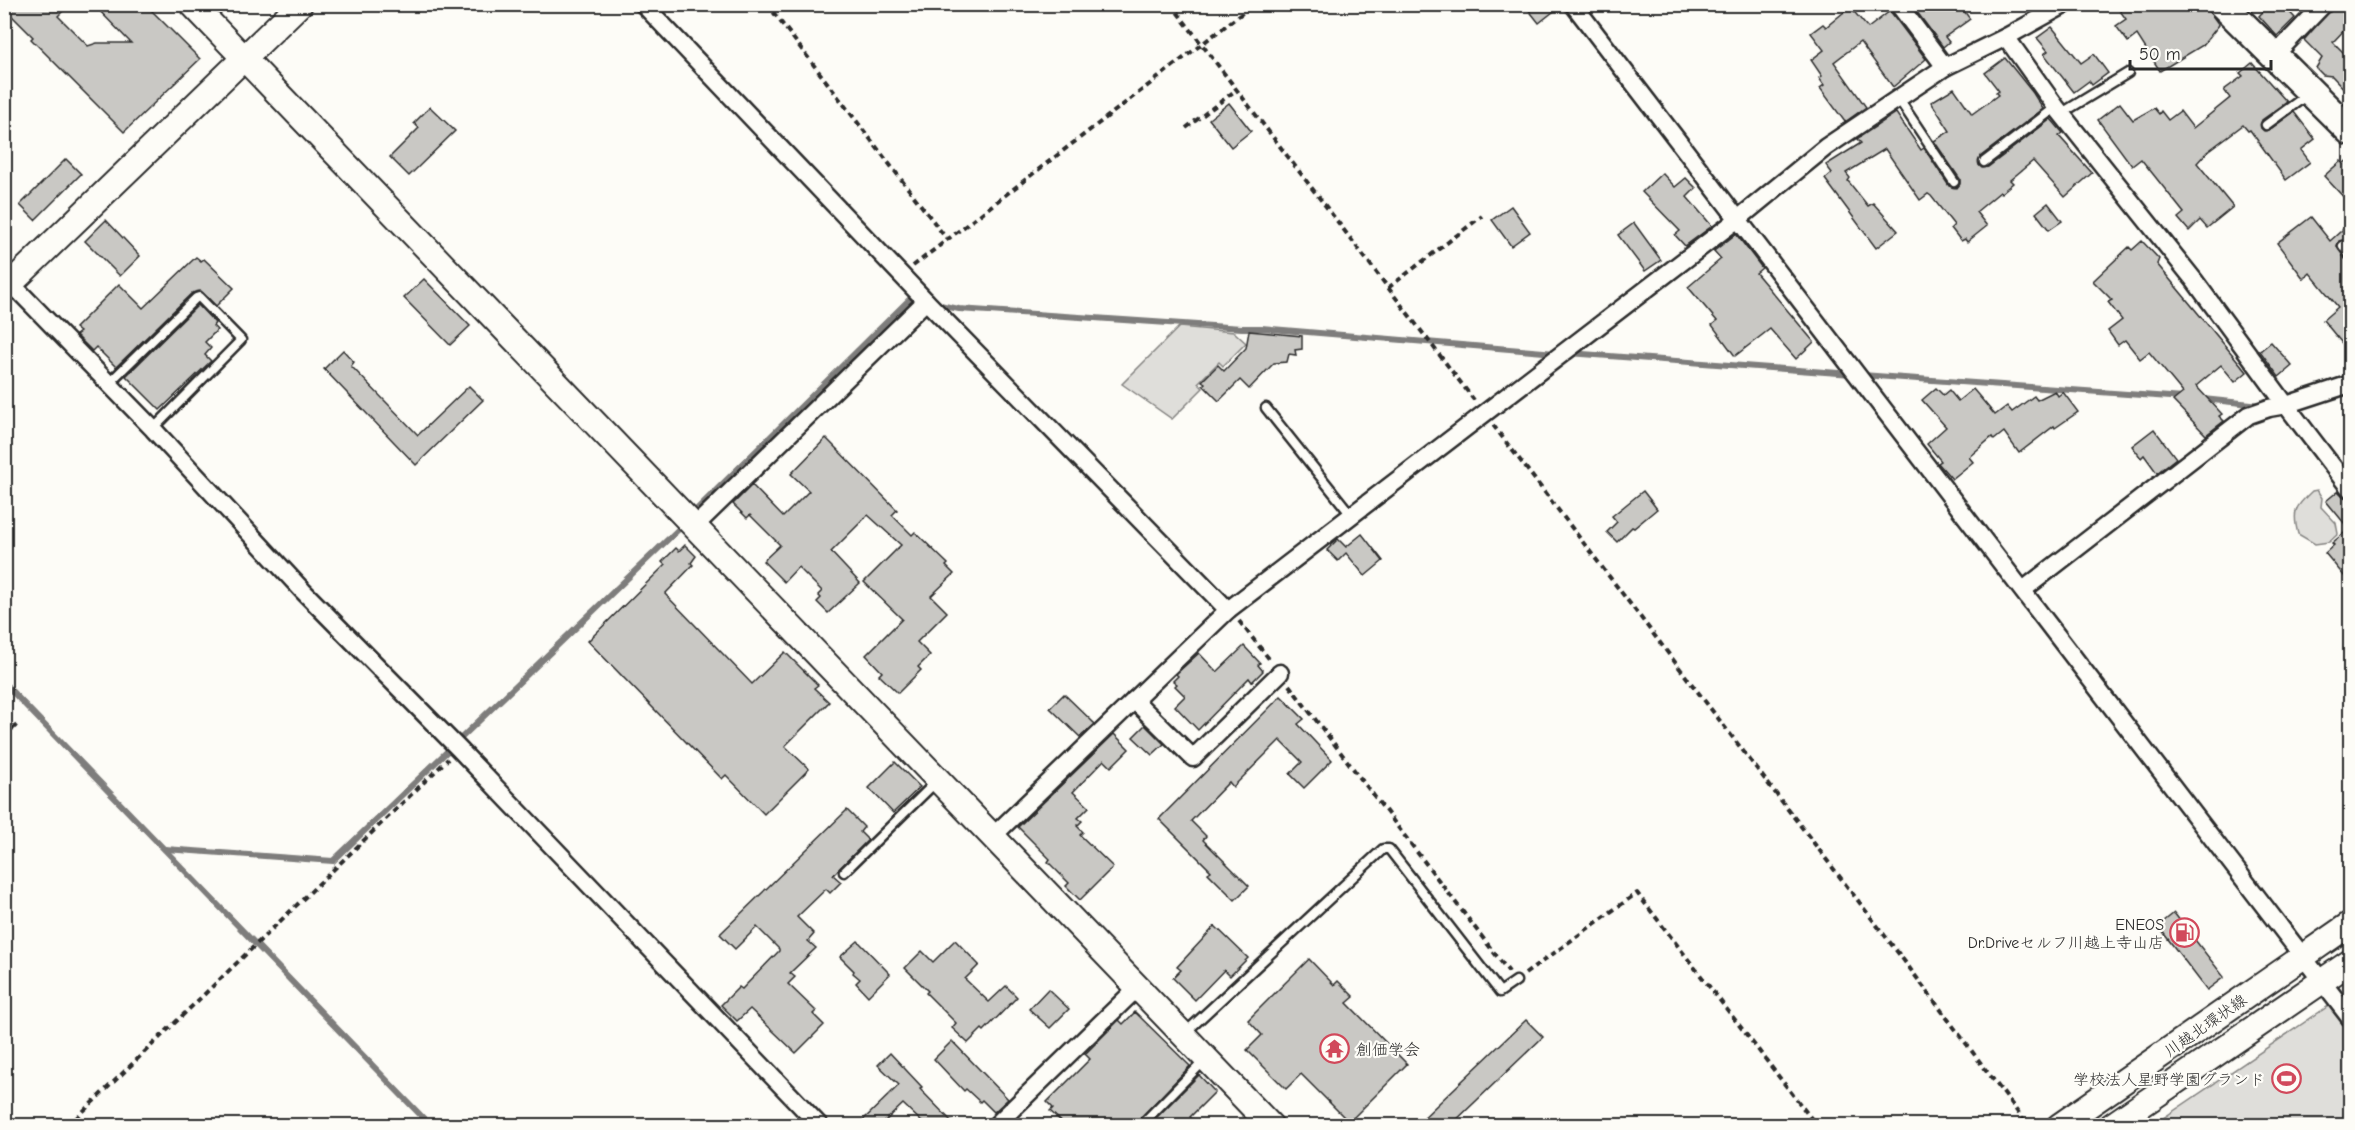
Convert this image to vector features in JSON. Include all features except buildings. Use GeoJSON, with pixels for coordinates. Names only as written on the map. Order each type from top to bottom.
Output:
{"type":"FeatureCollection","features":[{"type":"Feature","properties":{"kind":"main road"},"geometry":{"type":"LineString","coordinates":[[2222,4],[2350,131]]}},
{"type":"Feature","properties":{"kind":"street"},"geometry":{"type":"LineString","coordinates":[[192,4],[1271,1125]]}},
{"type":"Feature","properties":{"kind":"street"},"geometry":{"type":"LineString","coordinates":[[300,4],[7,283],[109,383],[303,591],[459,749],[820,1125]]}},
{"type":"Feature","properties":{"kind":"street"},"geometry":{"type":"LineString","coordinates":[[643,4],[903,274],[926,301],[1228,610]]}},
{"type":"Feature","properties":{"kind":"street"},"geometry":{"type":"LineString","coordinates":[[1573,4],[2350,1018]]}},
{"type":"Feature","properties":{"kind":"street"},"geometry":{"type":"LineString","coordinates":[[1898,4],[1945,67]]}},
{"type":"Feature","properties":{"kind":"street"},"geometry":{"type":"LineString","coordinates":[[992,837],[1228,610],[1485,415],[1738,219],[1826,147],[1945,67],[2066,4]]}},
{"type":"Feature","properties":{"kind":"street"},"geometry":{"type":"LineString","coordinates":[[2274,56],[2324,4]]}},
{"type":"Feature","properties":{"kind":"street"},"geometry":{"type":"LineString","coordinates":[[2006,37],[2059,110],[2194,280],[2350,489]]}},
{"type":"Feature","properties":{"kind":"street"},"geometry":{"type":"LineString","coordinates":[[688,520],[926,301]]}},
{"type":"Feature","properties":{"kind":"street"},"geometry":{"type":"LineString","coordinates":[[2023,590],[2249,415],[2350,384]]}},
{"type":"Feature","properties":{"kind":"street"},"geometry":{"type":"LineString","coordinates":[[1134,700],[1193,758],[1280,673]]}},
{"type":"Feature","properties":{"kind":"street","name":"川越北環状線"},"geometry":{"type":"LineString","coordinates":[[2059,1125],[2350,924]]}},
{"type":"Feature","properties":{"kind":"street","name":"川越北環状線"},"geometry":{"type":"LineString","coordinates":[[2111,1125],[2350,962]]}},
{"type":"Feature","properties":{"kind":"street"},"geometry":{"type":"LineString","coordinates":[[995,1125],[1137,988]]}},
{"type":"Feature","properties":{"kind":"lane"},"geometry":{"type":"LineString","coordinates":[[1984,162],[2059,110],[2128,73]]}},
{"type":"Feature","properties":{"kind":"lane"},"geometry":{"type":"LineString","coordinates":[[2266,125],[2311,92]]}},
{"type":"Feature","properties":{"kind":"lane"},"geometry":{"type":"LineString","coordinates":[[1898,98],[1954,182]]}},
{"type":"Feature","properties":{"kind":"lane"},"geometry":{"type":"LineString","coordinates":[[2343,246],[2350,255]]}},
{"type":"Feature","properties":{"kind":"lane"},"geometry":{"type":"LineString","coordinates":[[109,383],[199,297],[241,340],[153,429]]}},
{"type":"Feature","properties":{"kind":"lane"},"geometry":{"type":"LineString","coordinates":[[1266,408],[1352,516]]}},
{"type":"Feature","properties":{"kind":"lane"},"geometry":{"type":"LineString","coordinates":[[844,872],[938,780]]}},
{"type":"Feature","properties":{"kind":"lane"},"geometry":{"type":"LineString","coordinates":[[1183,1035],[1383,849],[1389,849],[1500,992],[1516,981]]}},
{"type":"Feature","properties":{"kind":"lane"},"geometry":{"type":"LineString","coordinates":[[1140,1125],[1206,1059]]}},
{"type":"Feature","properties":{"kind":"path"},"geometry":{"type":"LineString","coordinates":[[767,4],[946,238]]}},
{"type":"Feature","properties":{"kind":"path"},"geometry":{"type":"LineString","coordinates":[[1171,4],[2028,1125]]}},
{"type":"Feature","properties":{"kind":"path"},"geometry":{"type":"LineString","coordinates":[[903,274],[946,238],[1254,4]]}},
{"type":"Feature","properties":{"kind":"path"},"geometry":{"type":"LineString","coordinates":[[1186,128],[1236,90]]}},
{"type":"Feature","properties":{"kind":"path"},"geometry":{"type":"LineString","coordinates":[[1388,288],[1482,216]]}},
{"type":"Feature","properties":{"kind":"path"},"geometry":{"type":"LineString","coordinates":[[1228,610],[1280,673],[1516,981],[1637,893],[1817,1125]]}},
{"type":"Feature","properties":{"kind":"path"},"geometry":{"type":"LineString","coordinates":[[4,736],[18,724]]}},
{"type":"Feature","properties":{"kind":"path"},"geometry":{"type":"LineString","coordinates":[[68,1125],[459,749]]}},
{"type":"Feature","properties":{"kind":"shaded area"},"geometry":{"type":"Polygon","coordinates":[[[1179,327],[1234,332],[1246,343],[1223,366],[1219,362],[1198,383],[1203,388],[1172,419],[1122,384],[1179,327]]]}},
{"type":"Feature","properties":{"kind":"shaded area"},"geometry":{"type":"Polygon","coordinates":[[[2317,490],[2322,498],[2321,507],[2336,523],[2338,534],[2329,542],[2315,544],[2298,534],[2295,515],[2302,501],[2312,491],[2317,490]]]}},
{"type":"Feature","properties":{"kind":"shaded area","name":"学校法人星野学園グランド"},"geometry":{"type":"Polygon","coordinates":[[[2330,1005],[2350,1033],[2350,1125],[2153,1125],[2330,1005]]]}},
{"type":"Feature","properties":{"kind":"waterway"},"geometry":{"type":"LineString","coordinates":[[691,515],[910,299],[919,301]]}},
{"type":"Feature","properties":{"kind":"waterway"},"geometry":{"type":"LineString","coordinates":[[935,304],[959,309],[1261,328],[1556,353]]}},
{"type":"Feature","properties":{"kind":"waterway"},"geometry":{"type":"LineString","coordinates":[[1569,353],[1852,374]]}},
{"type":"Feature","properties":{"kind":"waterway"},"geometry":{"type":"LineString","coordinates":[[1862,375],[2184,398]]}},
{"type":"Feature","properties":{"kind":"waterway"},"geometry":{"type":"LineString","coordinates":[[2203,399],[2261,405]]}},
{"type":"Feature","properties":{"kind":"waterway"},"geometry":{"type":"LineString","coordinates":[[165,849],[333,861],[685,523]]}},
{"type":"Feature","properties":{"kind":"waterway"},"geometry":{"type":"LineString","coordinates":[[4,683],[431,1126]]}},
{"type":"Feature","properties":{"kind":"place","name":"ENEOS Dr.Driveセルフ川越上寺山店"},"geometry":{"type":"Point","coordinates":[2185,933]}},
{"type":"Feature","properties":{"kind":"place","name":"創価学会"},"geometry":{"type":"Point","coordinates":[1335,1049]}},
{"type":"Feature","properties":{"kind":"place","name":"学校法人星野学園グランド"},"geometry":{"type":"Point","coordinates":[2286,1079]}}]}
